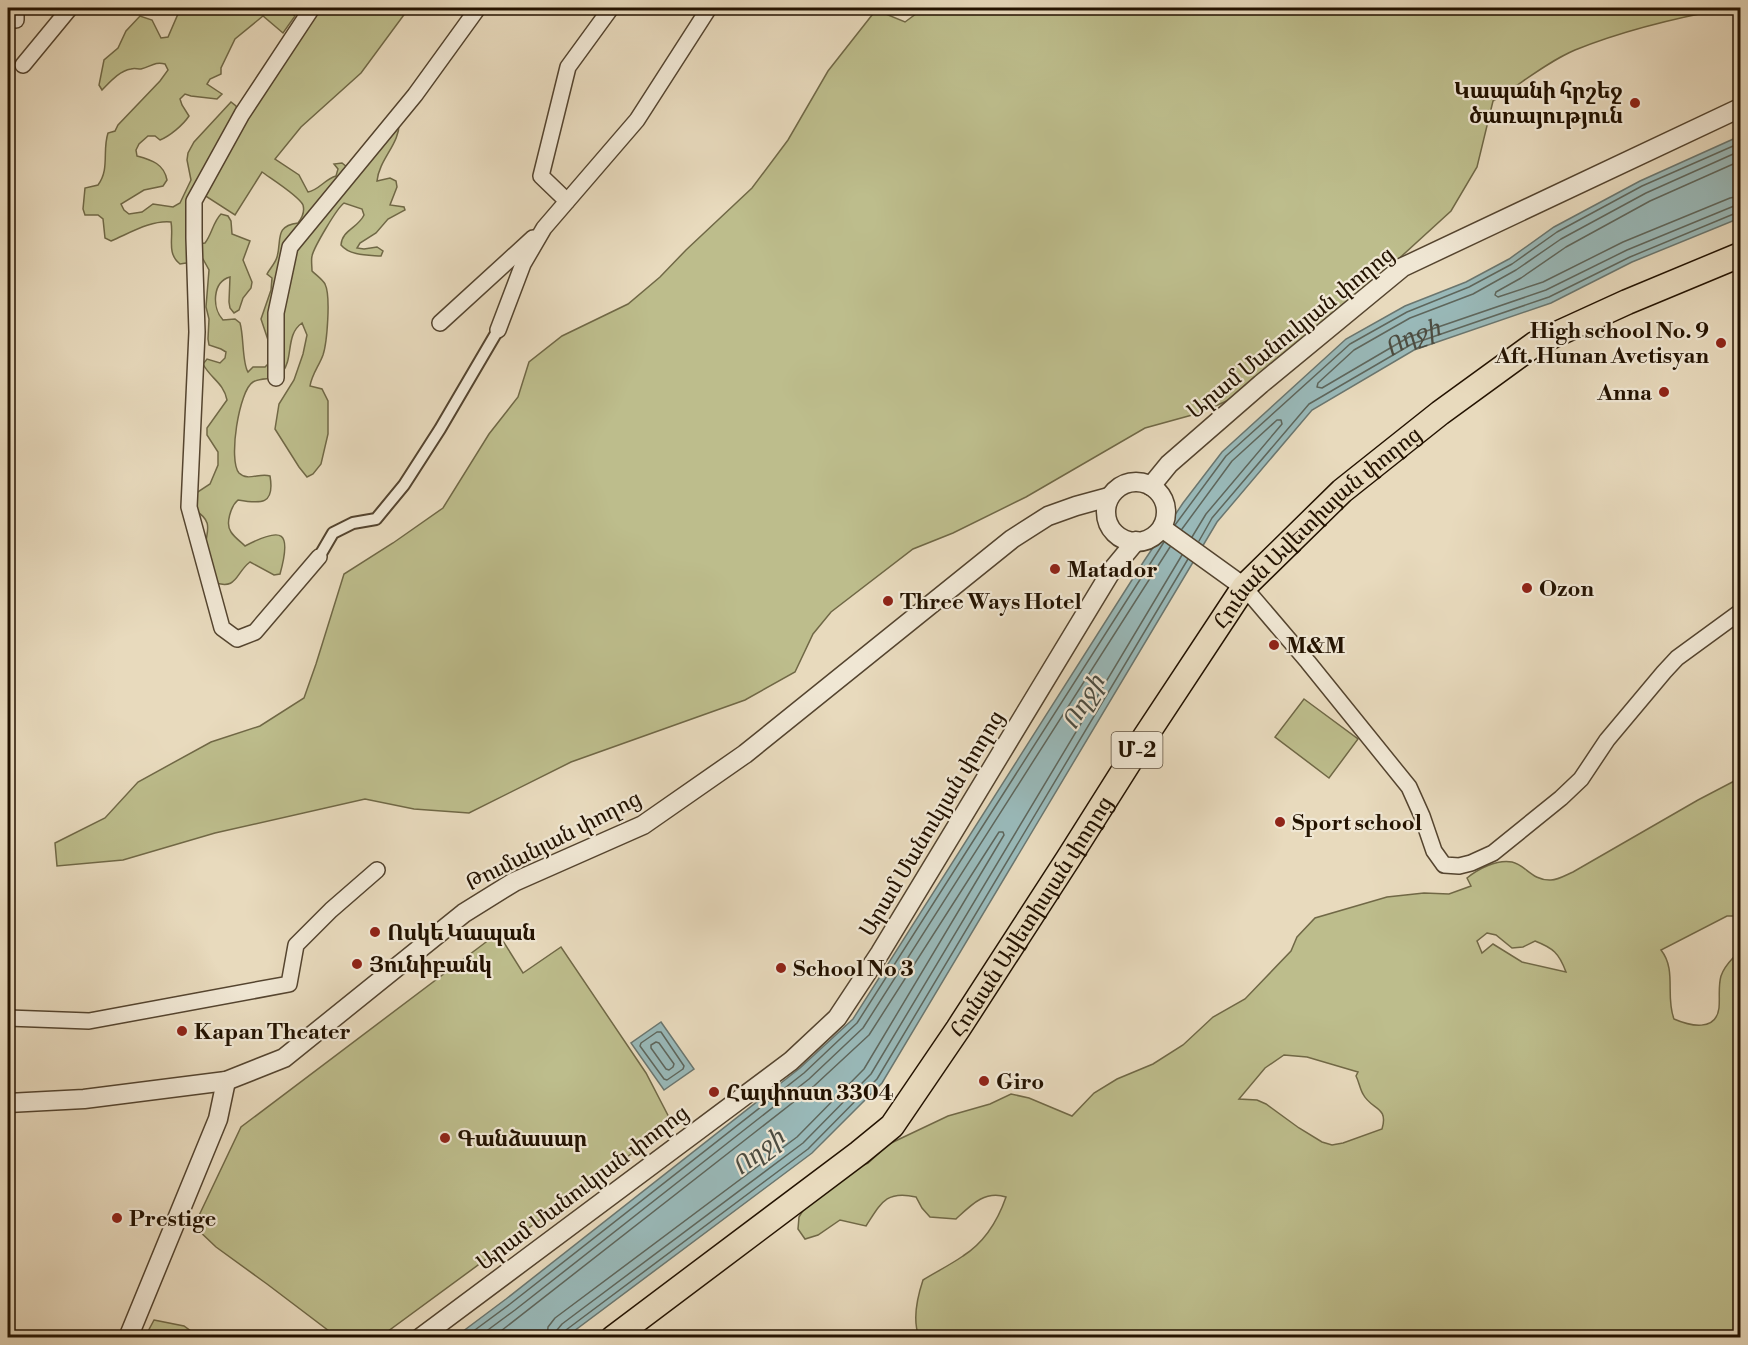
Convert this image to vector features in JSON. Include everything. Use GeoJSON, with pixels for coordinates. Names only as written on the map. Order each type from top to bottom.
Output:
{"type":"FeatureCollection","features":[{"type":"Feature","properties":{"kind":"highway","name":"Հունան Ավետիսյան փողոց"},"geometry":{"type":"LineString","coordinates":[[614,1338],[892,1126],[1068,859],[1145,737],[1237,581],[1342,491],[1440,413],[1535,344],[1627,302],[1740,255]]}},
{"type":"Feature","properties":{"kind":"street"},"geometry":{"type":"LineString","coordinates":[[23,65],[70,8]]}},
{"type":"Feature","properties":{"kind":"street"},"geometry":{"type":"LineString","coordinates":[[312,8],[242,114],[195,201],[196,332],[189,507],[222,628],[237,639],[255,632],[319,557],[333,533],[353,523],[376,519],[404,485],[498,330],[523,264],[544,228]]}},
{"type":"Feature","properties":{"kind":"street"},"geometry":{"type":"LineString","coordinates":[[276,378],[276,313],[290,247],[415,95],[478,8]]}},
{"type":"Feature","properties":{"kind":"street"},"geometry":{"type":"LineString","coordinates":[[567,201],[541,176],[568,67],[611,8]]}},
{"type":"Feature","properties":{"kind":"street"},"geometry":{"type":"LineString","coordinates":[[440,323],[544,228],[637,120],[709,8]]}},
{"type":"Feature","properties":{"kind":"street","name":"Արամ Մանուկյան փողոց"},"geometry":{"type":"LineString","coordinates":[[1151,486],[1169,464],[1261,384],[1403,267],[1740,108]]}},
{"type":"Feature","properties":{"kind":"street"},"geometry":{"type":"LineString","coordinates":[[1164,500],[1151,486],[1136,482],[1126,484],[1109,497],[1106,506],[1109,526],[1117,536],[1129,541],[1143,542],[1163,529],[1169,464]]}},
{"type":"Feature","properties":{"kind":"street","name":"Թումանյան փողոց"},"geometry":{"type":"LineString","coordinates":[[8,1103],[84,1099],[226,1081],[284,1058],[464,913],[514,882],[643,825],[745,754],[1012,539],[1048,516],[1109,497]]}},
{"type":"Feature","properties":{"kind":"street"},"geometry":{"type":"LineString","coordinates":[[1076,506],[1106,516]]}},
{"type":"Feature","properties":{"kind":"street"},"geometry":{"type":"LineString","coordinates":[[1163,529],[1237,581],[1308,662],[1409,787],[1434,851],[1444,865],[1459,866],[1493,853],[1561,798],[1581,779],[1607,740],[1677,658],[1740,612]]}},
{"type":"Feature","properties":{"kind":"street","name":"Արամ Մանուկյան փողոց"},"geometry":{"type":"LineString","coordinates":[[1112,570],[1117,536]]}},
{"type":"Feature","properties":{"kind":"street","name":"Արամ Մանուկյան փողոց"},"geometry":{"type":"LineString","coordinates":[[420,1338],[790,1061],[837,1018],[880,952],[1112,570],[1136,541]]}},
{"type":"Feature","properties":{"kind":"street"},"geometry":{"type":"LineString","coordinates":[[8,1018],[89,1021],[289,984],[296,945],[331,910],[377,870]]}},
{"type":"Feature","properties":{"kind":"street"},"geometry":{"type":"LineString","coordinates":[[128,1338],[218,1119],[226,1081]]}},
{"type":"Feature","properties":{"kind":"green space"},"geometry":{"type":"Polygon","coordinates":[[[189,8],[285,8],[295,16],[283,33],[263,16],[235,39],[221,68],[221,74],[210,79],[207,84],[222,94],[217,99],[185,94],[180,99],[189,116],[172,133],[160,140],[155,136],[148,136],[136,150],[137,156],[152,161],[163,170],[167,180],[163,186],[144,190],[121,204],[129,214],[142,212],[153,204],[173,207],[180,203],[191,180],[187,160],[194,142],[231,102],[236,106],[238,113],[196,188],[198,244],[205,243],[221,214],[228,216],[231,221],[232,234],[250,241],[243,260],[252,282],[239,310],[234,313],[230,308],[230,277],[220,284],[216,296],[217,309],[223,320],[235,319],[240,323],[248,372],[253,367],[265,367],[270,362],[269,343],[261,319],[271,290],[272,278],[267,274],[277,257],[282,231],[285,227],[298,223],[303,215],[303,205],[290,192],[262,172],[235,215],[204,195],[249,109],[322,8],[409,8],[361,73],[301,127],[275,159],[299,175],[308,192],[312,191],[336,176],[338,169],[334,164],[342,163],[352,171],[399,121],[397,137],[382,165],[377,181],[390,178],[396,181],[397,187],[390,205],[404,207],[405,210],[388,219],[376,233],[360,243],[357,248],[377,247],[383,251],[381,256],[365,255],[349,251],[341,245],[347,232],[364,215],[362,209],[344,203],[326,228],[312,256],[312,271],[325,284],[327,290],[328,309],[324,349],[310,386],[322,389],[328,401],[328,434],[321,464],[313,474],[307,477],[275,429],[279,404],[294,380],[303,354],[307,335],[302,323],[293,334],[288,361],[282,373],[276,377],[253,382],[243,398],[235,441],[236,466],[239,473],[246,477],[270,476],[271,486],[268,497],[260,502],[238,500],[230,515],[229,529],[245,546],[268,536],[281,536],[285,549],[280,574],[274,575],[250,562],[232,583],[227,584],[213,582],[206,549],[207,524],[202,515],[196,511],[193,495],[210,484],[218,465],[218,452],[207,435],[207,428],[227,400],[223,389],[203,364],[207,359],[220,363],[225,358],[226,352],[209,345],[209,319],[206,307],[209,270],[203,259],[197,257],[180,264],[176,260],[172,250],[171,222],[148,225],[111,241],[105,238],[103,219],[98,215],[85,215],[83,209],[85,188],[98,185],[104,173],[108,133],[115,131],[168,70],[165,64],[158,63],[141,69],[127,70],[115,77],[102,90],[99,85],[104,60],[118,48],[126,31],[140,16],[152,20],[161,38],[168,37],[178,14],[185,13],[189,8]]]}},
{"type":"Feature","properties":{"kind":"green space"},"geometry":{"type":"Polygon","coordinates":[[[924,8],[1730,8],[1651,25],[1575,50],[1543,67],[1493,101],[1477,167],[1451,211],[1347,306],[1239,395],[1203,412],[1145,428],[1026,497],[953,533],[913,549],[831,612],[813,634],[795,672],[745,700],[571,762],[469,813],[414,809],[365,799],[215,833],[123,860],[57,866],[55,843],[105,818],[138,782],[211,742],[260,726],[304,698],[344,574],[443,508],[489,434],[518,397],[529,362],[562,336],[628,304],[660,277],[752,188],[788,140],[828,71],[876,10],[905,22],[924,8]]]}},
{"type":"Feature","properties":{"kind":"green space"},"geometry":{"type":"Polygon","coordinates":[[[1304,699],[1358,739],[1329,778],[1275,737],[1304,699]]]}},
{"type":"Feature","properties":{"kind":"green space"},"geometry":{"type":"Polygon","coordinates":[[[1740,778],[1740,916],[1727,916],[1661,950],[1669,966],[1670,1001],[1674,1019],[1687,1024],[1701,1025],[1708,1024],[1717,1016],[1721,976],[1740,950],[1740,1337],[919,1337],[916,1316],[917,1301],[923,1280],[978,1244],[995,1222],[1006,1197],[998,1195],[985,1197],[956,1219],[930,1217],[916,1197],[898,1195],[885,1200],[866,1226],[840,1220],[818,1235],[805,1239],[798,1229],[799,1217],[805,1207],[844,1174],[868,1163],[889,1144],[948,1116],[990,1104],[1011,1094],[1029,1098],[1072,1116],[1094,1093],[1117,1079],[1153,1064],[1183,1045],[1213,1017],[1245,999],[1291,951],[1297,937],[1315,918],[1387,897],[1424,893],[1449,894],[1471,886],[1467,878],[1482,868],[1506,861],[1517,864],[1544,880],[1556,879],[1573,872],[1740,778]],[[1487,933],[1477,941],[1482,953],[1493,944],[1522,962],[1566,972],[1555,952],[1546,946],[1535,941],[1523,947],[1512,948],[1496,935],[1487,933]],[[1284,1055],[1265,1068],[1239,1099],[1257,1100],[1266,1104],[1299,1128],[1322,1142],[1332,1145],[1382,1129],[1383,1116],[1363,1094],[1356,1076],[1358,1072],[1307,1057],[1284,1055]]]}},
{"type":"Feature","properties":{"kind":"green space","name":"Գանձասար"},"geometry":{"type":"Polygon","coordinates":[[[498,933],[523,973],[561,947],[646,1073],[673,1125],[598,1177],[380,1337],[337,1337],[216,1247],[194,1226],[241,1127],[498,933]]]}},
{"type":"Feature","properties":{"kind":"green space"},"geometry":{"type":"Polygon","coordinates":[[[154,1320],[184,1326],[199,1337],[145,1337],[154,1320]]]}},
{"type":"Feature","properties":{"kind":"water","name":"Ողջի"},"geometry":{"type":"Polygon","coordinates":[[[1740,136],[1740,218],[1632,262],[1551,303],[1414,350],[1312,410],[1217,522],[882,1083],[812,1153],[566,1337],[454,1338],[800,1068],[853,1019],[1144,561],[1183,503],[1222,452],[1346,339],[1405,306],[1466,282],[1509,259],[1554,227],[1640,181],[1740,136]]]}},
{"type":"Feature","properties":{"kind":"water"},"geometry":{"type":"Polygon","coordinates":[[[661,1022],[694,1069],[664,1090],[631,1043],[661,1022]]]}},
{"type":"Feature","properties":{"kind":"place","name":"Կապանի հրշեջ ծառայություն"},"geometry":{"type":"Point","coordinates":[1635,103]}},
{"type":"Feature","properties":{"kind":"place","name":"High school No. 9 Aft. Hunan Avetisyan"},"geometry":{"type":"Point","coordinates":[1721,343]}},
{"type":"Feature","properties":{"kind":"place","name":"Anna"},"geometry":{"type":"Point","coordinates":[1664,392]}},
{"type":"Feature","properties":{"kind":"place","name":"Matador"},"geometry":{"type":"Point","coordinates":[1055,569]}},
{"type":"Feature","properties":{"kind":"place","name":"Ozon"},"geometry":{"type":"Point","coordinates":[1527,588]}},
{"type":"Feature","properties":{"kind":"place","name":"Three Ways Hotel"},"geometry":{"type":"Point","coordinates":[888,601]}},
{"type":"Feature","properties":{"kind":"place","name":"M&M"},"geometry":{"type":"Point","coordinates":[1274,645]}},
{"type":"Feature","properties":{"kind":"place","name":"Sport school"},"geometry":{"type":"Point","coordinates":[1280,822]}},
{"type":"Feature","properties":{"kind":"place","name":"Ոսկե Կապան"},"geometry":{"type":"Point","coordinates":[375,932]}},
{"type":"Feature","properties":{"kind":"place","name":"Յունիբանկ"},"geometry":{"type":"Point","coordinates":[357,964]}},
{"type":"Feature","properties":{"kind":"place","name":"School No 3"},"geometry":{"type":"Point","coordinates":[781,968]}},
{"type":"Feature","properties":{"kind":"place","name":"Kapan Theater"},"geometry":{"type":"Point","coordinates":[182,1031]}},
{"type":"Feature","properties":{"kind":"place","name":"Giro"},"geometry":{"type":"Point","coordinates":[984,1081]}},
{"type":"Feature","properties":{"kind":"place","name":"Հայփոստ 3304"},"geometry":{"type":"Point","coordinates":[714,1092]}},
{"type":"Feature","properties":{"kind":"place","name":"Գանձասար"},"geometry":{"type":"Point","coordinates":[445,1138]}},
{"type":"Feature","properties":{"kind":"place","name":"Prestige"},"geometry":{"type":"Point","coordinates":[117,1218]}}]}
